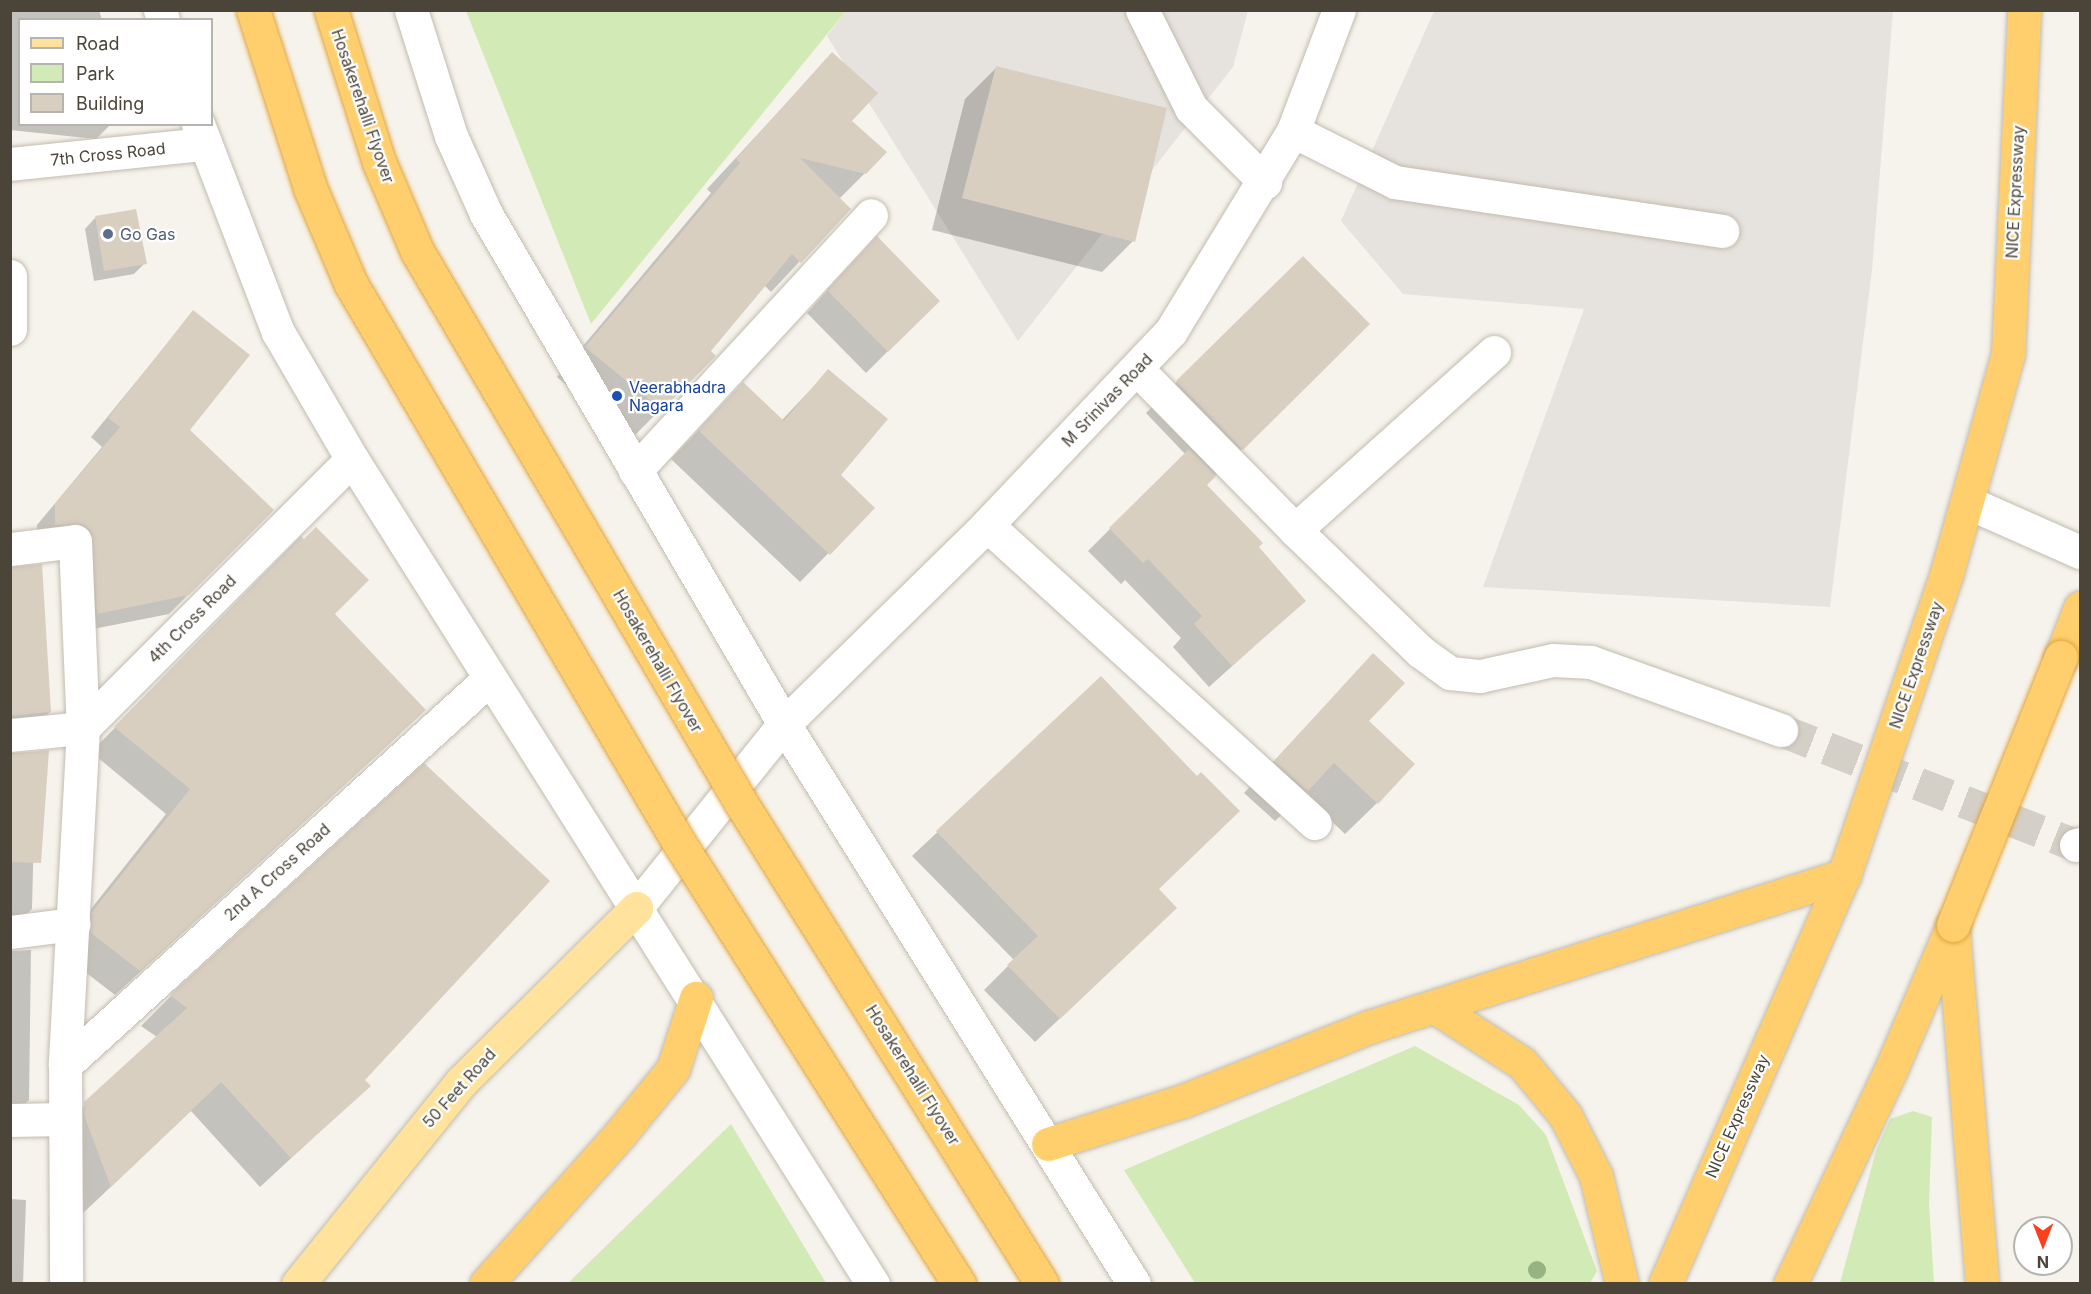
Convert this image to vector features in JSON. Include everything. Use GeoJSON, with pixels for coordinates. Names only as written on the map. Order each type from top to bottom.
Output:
{"type":"FeatureCollection","features":[{"type":"Feature","properties":{"kind":"highway"},"geometry":{"type":"LineString","coordinates":[[253,10],[310,188],[351,284],[678,841],[959,1284]]}},
{"type":"Feature","properties":{"kind":"highway","name":"Hosakerehalli Flyover"},"geometry":{"type":"LineString","coordinates":[[331,10],[379,162],[417,251],[741,803],[1042,1284]]}},
{"type":"Feature","properties":{"kind":"highway","name":"NICE Expressway"},"geometry":{"type":"LineString","coordinates":[[1665,1284],[1844,875],[1947,572],[1967,502],[2008,353],[2024,10]]}},
{"type":"Feature","properties":{"kind":"highway"},"geometry":{"type":"LineString","coordinates":[[1790,1284],[1892,1067],[1953,925],[2080,608]]}},
{"type":"Feature","properties":{"kind":"highway"},"geometry":{"type":"LineString","coordinates":[[1048,1144],[1183,1101],[1369,1027],[1844,875]]}},
{"type":"Feature","properties":{"kind":"highway"},"geometry":{"type":"LineString","coordinates":[[1953,925],[1982,1284]]}},
{"type":"Feature","properties":{"kind":"highway"},"geometry":{"type":"LineString","coordinates":[[486,1284],[620,1134],[673,1069],[696,998]]}},
{"type":"Feature","properties":{"kind":"highway"},"geometry":{"type":"LineString","coordinates":[[1436,1007],[1522,1063],[1565,1115],[1596,1176],[1622,1284]]}},
{"type":"Feature","properties":{"kind":"main road","name":"50 Feet Road"},"geometry":{"type":"LineString","coordinates":[[298,1284],[460,1082],[636,908]]}},
{"type":"Feature","properties":{"kind":"street"},"geometry":{"type":"LineString","coordinates":[[411,10],[451,136],[486,214],[784,724],[1134,1284]]}},
{"type":"Feature","properties":{"kind":"street"},"geometry":{"type":"LineString","coordinates":[[1142,10],[1191,108],[1264,182]]}},
{"type":"Feature","properties":{"kind":"street","name":"M Srinivas Road"},"geometry":{"type":"LineString","coordinates":[[636,908],[784,724],[987,525],[1172,331],[1293,131],[1339,10]]}},
{"type":"Feature","properties":{"kind":"street"},"geometry":{"type":"LineString","coordinates":[[1293,131],[1395,182],[1722,231]]}},
{"type":"Feature","properties":{"kind":"street"},"geometry":{"type":"LineString","coordinates":[[201,134],[278,332],[352,459],[489,679],[696,998],[873,1284]]}},
{"type":"Feature","properties":{"kind":"street","name":"7th Cross Road"},"geometry":{"type":"LineString","coordinates":[[10,164],[201,134]]}},
{"type":"Feature","properties":{"kind":"street"},"geometry":{"type":"LineString","coordinates":[[635,471],[871,215]]}},
{"type":"Feature","properties":{"kind":"street"},"geometry":{"type":"LineString","coordinates":[[10,276],[10,329]]}},
{"type":"Feature","properties":{"kind":"street"},"geometry":{"type":"LineString","coordinates":[[1295,530],[1494,352]]}},
{"type":"Feature","properties":{"kind":"street"},"geometry":{"type":"LineString","coordinates":[[1137,369],[1295,530],[1421,652],[1450,673],[1480,676],[1553,660],[1591,662],[1780,730]]}},
{"type":"Feature","properties":{"kind":"street","name":"4th Cross Road"},"geometry":{"type":"LineString","coordinates":[[83,728],[352,459]]}},
{"type":"Feature","properties":{"kind":"street"},"geometry":{"type":"LineString","coordinates":[[1967,502],[2080,552]]}},
{"type":"Feature","properties":{"kind":"street"},"geometry":{"type":"LineString","coordinates":[[987,525],[1315,823]]}},
{"type":"Feature","properties":{"kind":"street"},"geometry":{"type":"LineString","coordinates":[[10,549],[75,541],[83,728],[65,1065],[66,1284]]}},
{"type":"Feature","properties":{"kind":"street","name":"2nd A Cross Road"},"geometry":{"type":"LineString","coordinates":[[65,1065],[489,679]]}},
{"type":"Feature","properties":{"kind":"street"},"geometry":{"type":"LineString","coordinates":[[10,735],[83,728]]}},
{"type":"Feature","properties":{"kind":"street"},"geometry":{"type":"LineString","coordinates":[[10,932],[73,924]]}},
{"type":"Feature","properties":{"kind":"street"},"geometry":{"type":"LineString","coordinates":[[10,1120],[65,1119]]}},
{"type":"Feature","properties":{"kind":"shaded area"},"geometry":{"type":"Polygon","coordinates":[[[846,11],[1248,11],[1233,67],[1018,341],[827,36],[846,11]]]}},
{"type":"Feature","properties":{"kind":"shaded area"},"geometry":{"type":"Polygon","coordinates":[[[1434,11],[1893,11],[1872,270],[1830,607],[1483,587],[1584,309],[1403,294],[1341,221],[1434,11]]]}},
{"type":"Feature","properties":{"kind":"green space"},"geometry":{"type":"Polygon","coordinates":[[[466,11],[846,11],[591,324],[466,11]]]}},
{"type":"Feature","properties":{"kind":"green space"},"geometry":{"type":"Polygon","coordinates":[[[1415,1046],[1519,1105],[1546,1135],[1597,1271],[1590,1283],[1195,1283],[1124,1170],[1415,1046]]]}},
{"type":"Feature","properties":{"kind":"green space"},"geometry":{"type":"Polygon","coordinates":[[[1913,1111],[1932,1117],[1929,1204],[1934,1283],[1840,1283],[1876,1151],[1890,1119],[1913,1111]]]}},
{"type":"Feature","properties":{"kind":"green space"},"geometry":{"type":"Polygon","coordinates":[[[731,1124],[826,1283],[568,1283],[731,1124]]]}},
{"type":"Feature","properties":{"kind":"building"},"geometry":{"type":"Polygon","coordinates":[[[832,52],[878,93],[852,121],[887,152],[866,174],[800,158],[851,209],[801,263],[792,254],[711,351],[716,356],[662,410],[585,347],[740,163],[736,159],[832,52]]]}},
{"type":"Feature","properties":{"kind":"building"},"geometry":{"type":"Polygon","coordinates":[[[996,66],[1167,108],[1135,242],[962,198],[996,66]]]}},
{"type":"Feature","properties":{"kind":"building"},"geometry":{"type":"Polygon","coordinates":[[[136,209],[147,264],[104,271],[95,216],[136,209]]]}},
{"type":"Feature","properties":{"kind":"building"},"geometry":{"type":"Polygon","coordinates":[[[877,236],[940,301],[888,352],[827,290],[877,236]]]}},
{"type":"Feature","properties":{"kind":"building"},"geometry":{"type":"Polygon","coordinates":[[[1303,256],[1370,324],[1243,450],[1176,381],[1303,256]]]}},
{"type":"Feature","properties":{"kind":"building"},"geometry":{"type":"Polygon","coordinates":[[[193,310],[250,355],[190,430],[274,510],[189,595],[97,614],[91,531],[82,524],[55,525],[55,504],[120,427],[108,418],[193,310]]]}},
{"type":"Feature","properties":{"kind":"building"},"geometry":{"type":"Polygon","coordinates":[[[828,369],[888,419],[841,475],[875,508],[830,555],[698,430],[743,382],[784,421],[828,369]]]}},
{"type":"Feature","properties":{"kind":"building"},"geometry":{"type":"Polygon","coordinates":[[[1189,449],[1216,476],[1207,485],[1263,543],[1259,547],[1306,601],[1232,666],[1194,624],[1202,616],[1148,559],[1143,563],[1109,528],[1189,449]]]}},
{"type":"Feature","properties":{"kind":"building"},"geometry":{"type":"Polygon","coordinates":[[[316,527],[369,580],[335,614],[426,710],[140,971],[91,933],[92,912],[190,789],[114,727],[301,536],[304,539],[316,527]]]}},
{"type":"Feature","properties":{"kind":"building"},"geometry":{"type":"Polygon","coordinates":[[[42,564],[51,712],[10,716],[10,567],[42,564]]]}},
{"type":"Feature","properties":{"kind":"building"},"geometry":{"type":"Polygon","coordinates":[[[1373,653],[1405,683],[1369,721],[1415,764],[1378,804],[1334,763],[1308,791],[1274,761],[1373,653]]]}},
{"type":"Feature","properties":{"kind":"building"},"geometry":{"type":"Polygon","coordinates":[[[1101,676],[1197,776],[1201,772],[1240,811],[1159,889],[1177,908],[1060,1019],[1007,965],[1038,936],[936,831],[1101,676]]]}},
{"type":"Feature","properties":{"kind":"building"},"geometry":{"type":"Polygon","coordinates":[[[49,750],[41,863],[10,862],[10,754],[49,750]]]}},
{"type":"Feature","properties":{"kind":"building"},"geometry":{"type":"Polygon","coordinates":[[[424,763],[550,881],[365,1080],[371,1086],[291,1158],[221,1082],[111,1187],[84,1115],[84,1102],[187,1008],[170,995],[424,763]]]}},
{"type":"Feature","properties":{"kind":"tunnel"},"geometry":{"type":"LineString","coordinates":[[1781,730],[2076,845]]}},
{"type":"Feature","properties":{"kind":"place","name":"Go Gas"},"geometry":{"type":"Point","coordinates":[108,234]}},
{"type":"Feature","properties":{"kind":"place","name":"Veerabhadra Nagara"},"geometry":{"type":"Point","coordinates":[617,396]}}]}
